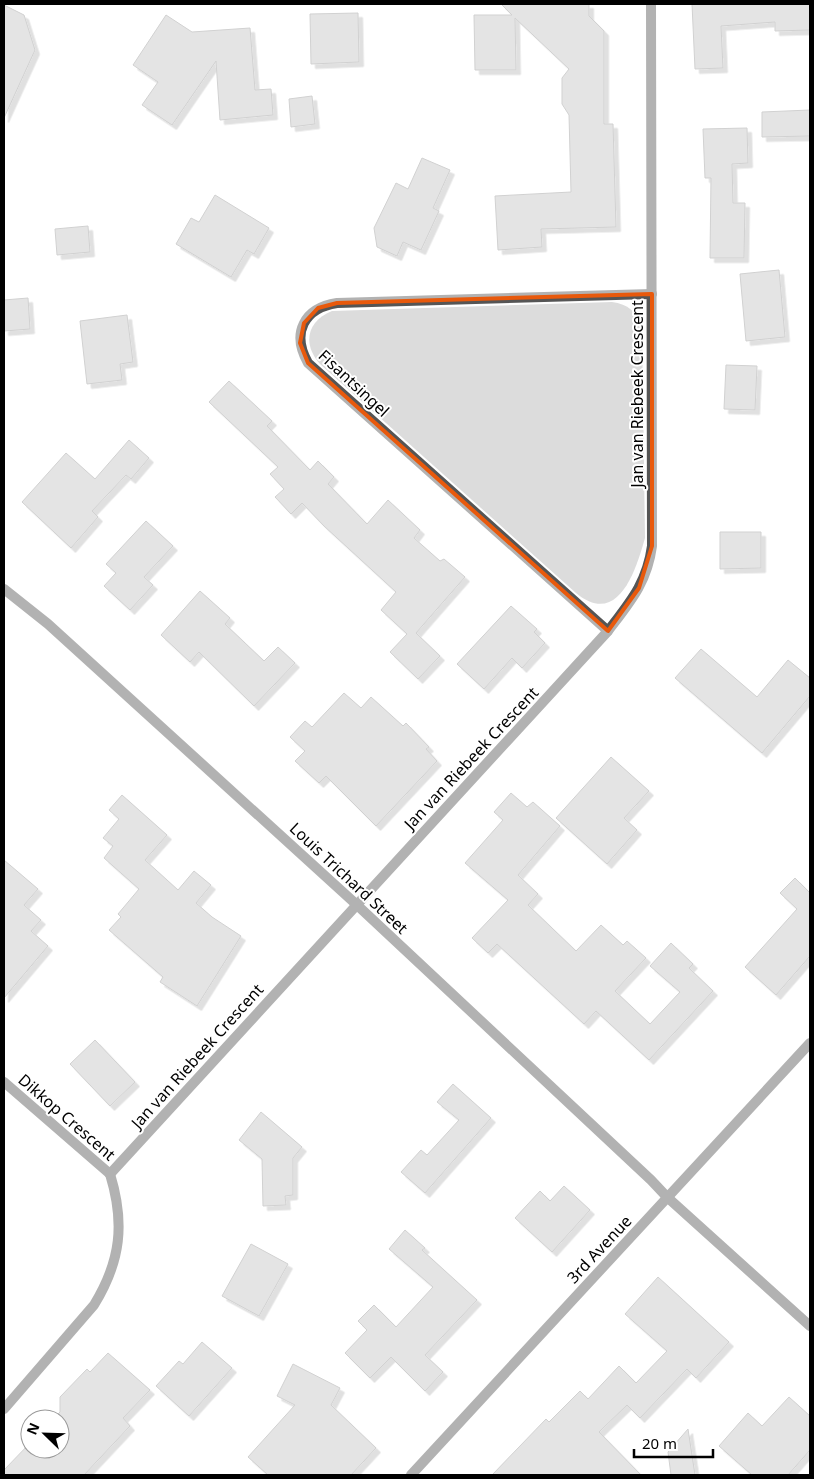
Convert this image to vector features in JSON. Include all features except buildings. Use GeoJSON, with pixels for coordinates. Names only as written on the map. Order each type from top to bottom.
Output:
{"type":"FeatureCollection","features":[{"type":"Feature","properties":{"kind":"street","name":"Jan van Riebeek Crescent"},"geometry":{"type":"LineString","coordinates":[[110,1174],[608,631],[639,588],[646,574],[652,546],[651,4]]}},
{"type":"Feature","properties":{"kind":"street","name":"Fisantsingel"},"geometry":{"type":"LineString","coordinates":[[608,631],[308,363],[302,353],[300,333],[304,323],[318,308],[337,303],[652,294]]}},
{"type":"Feature","properties":{"kind":"street","name":"Louis Trichard Street"},"geometry":{"type":"LineString","coordinates":[[4,590],[48,624],[357,905],[667,1197],[810,1326]]}},
{"type":"Feature","properties":{"kind":"street","name":"3rd Avenue"},"geometry":{"type":"LineString","coordinates":[[411,1475],[810,1043]]}},
{"type":"Feature","properties":{"kind":"street","name":"Dikkop Crescent"},"geometry":{"type":"LineString","coordinates":[[4,1082],[110,1174]]}},
{"type":"Feature","properties":{"kind":"street"},"geometry":{"type":"LineString","coordinates":[[4,1409],[94,1305],[104,1288],[112,1270],[119,1232],[119,1212],[110,1174]]}},
{"type":"Feature","properties":{"kind":"highlighted area"},"geometry":{"type":"Polygon","coordinates":[[[652,294],[652,546],[639,588],[608,631],[308,363],[300,343],[304,323],[318,308],[337,303],[652,294]]]}},
{"type":"Feature","properties":{"kind":"shaded area"},"geometry":{"type":"Polygon","coordinates":[[[612,302],[623,305],[635,313],[642,327],[645,538],[636,565],[623,591],[614,599],[603,604],[591,602],[576,593],[320,364],[314,356],[309,341],[312,327],[324,315],[332,311],[612,302]]]}}]}
